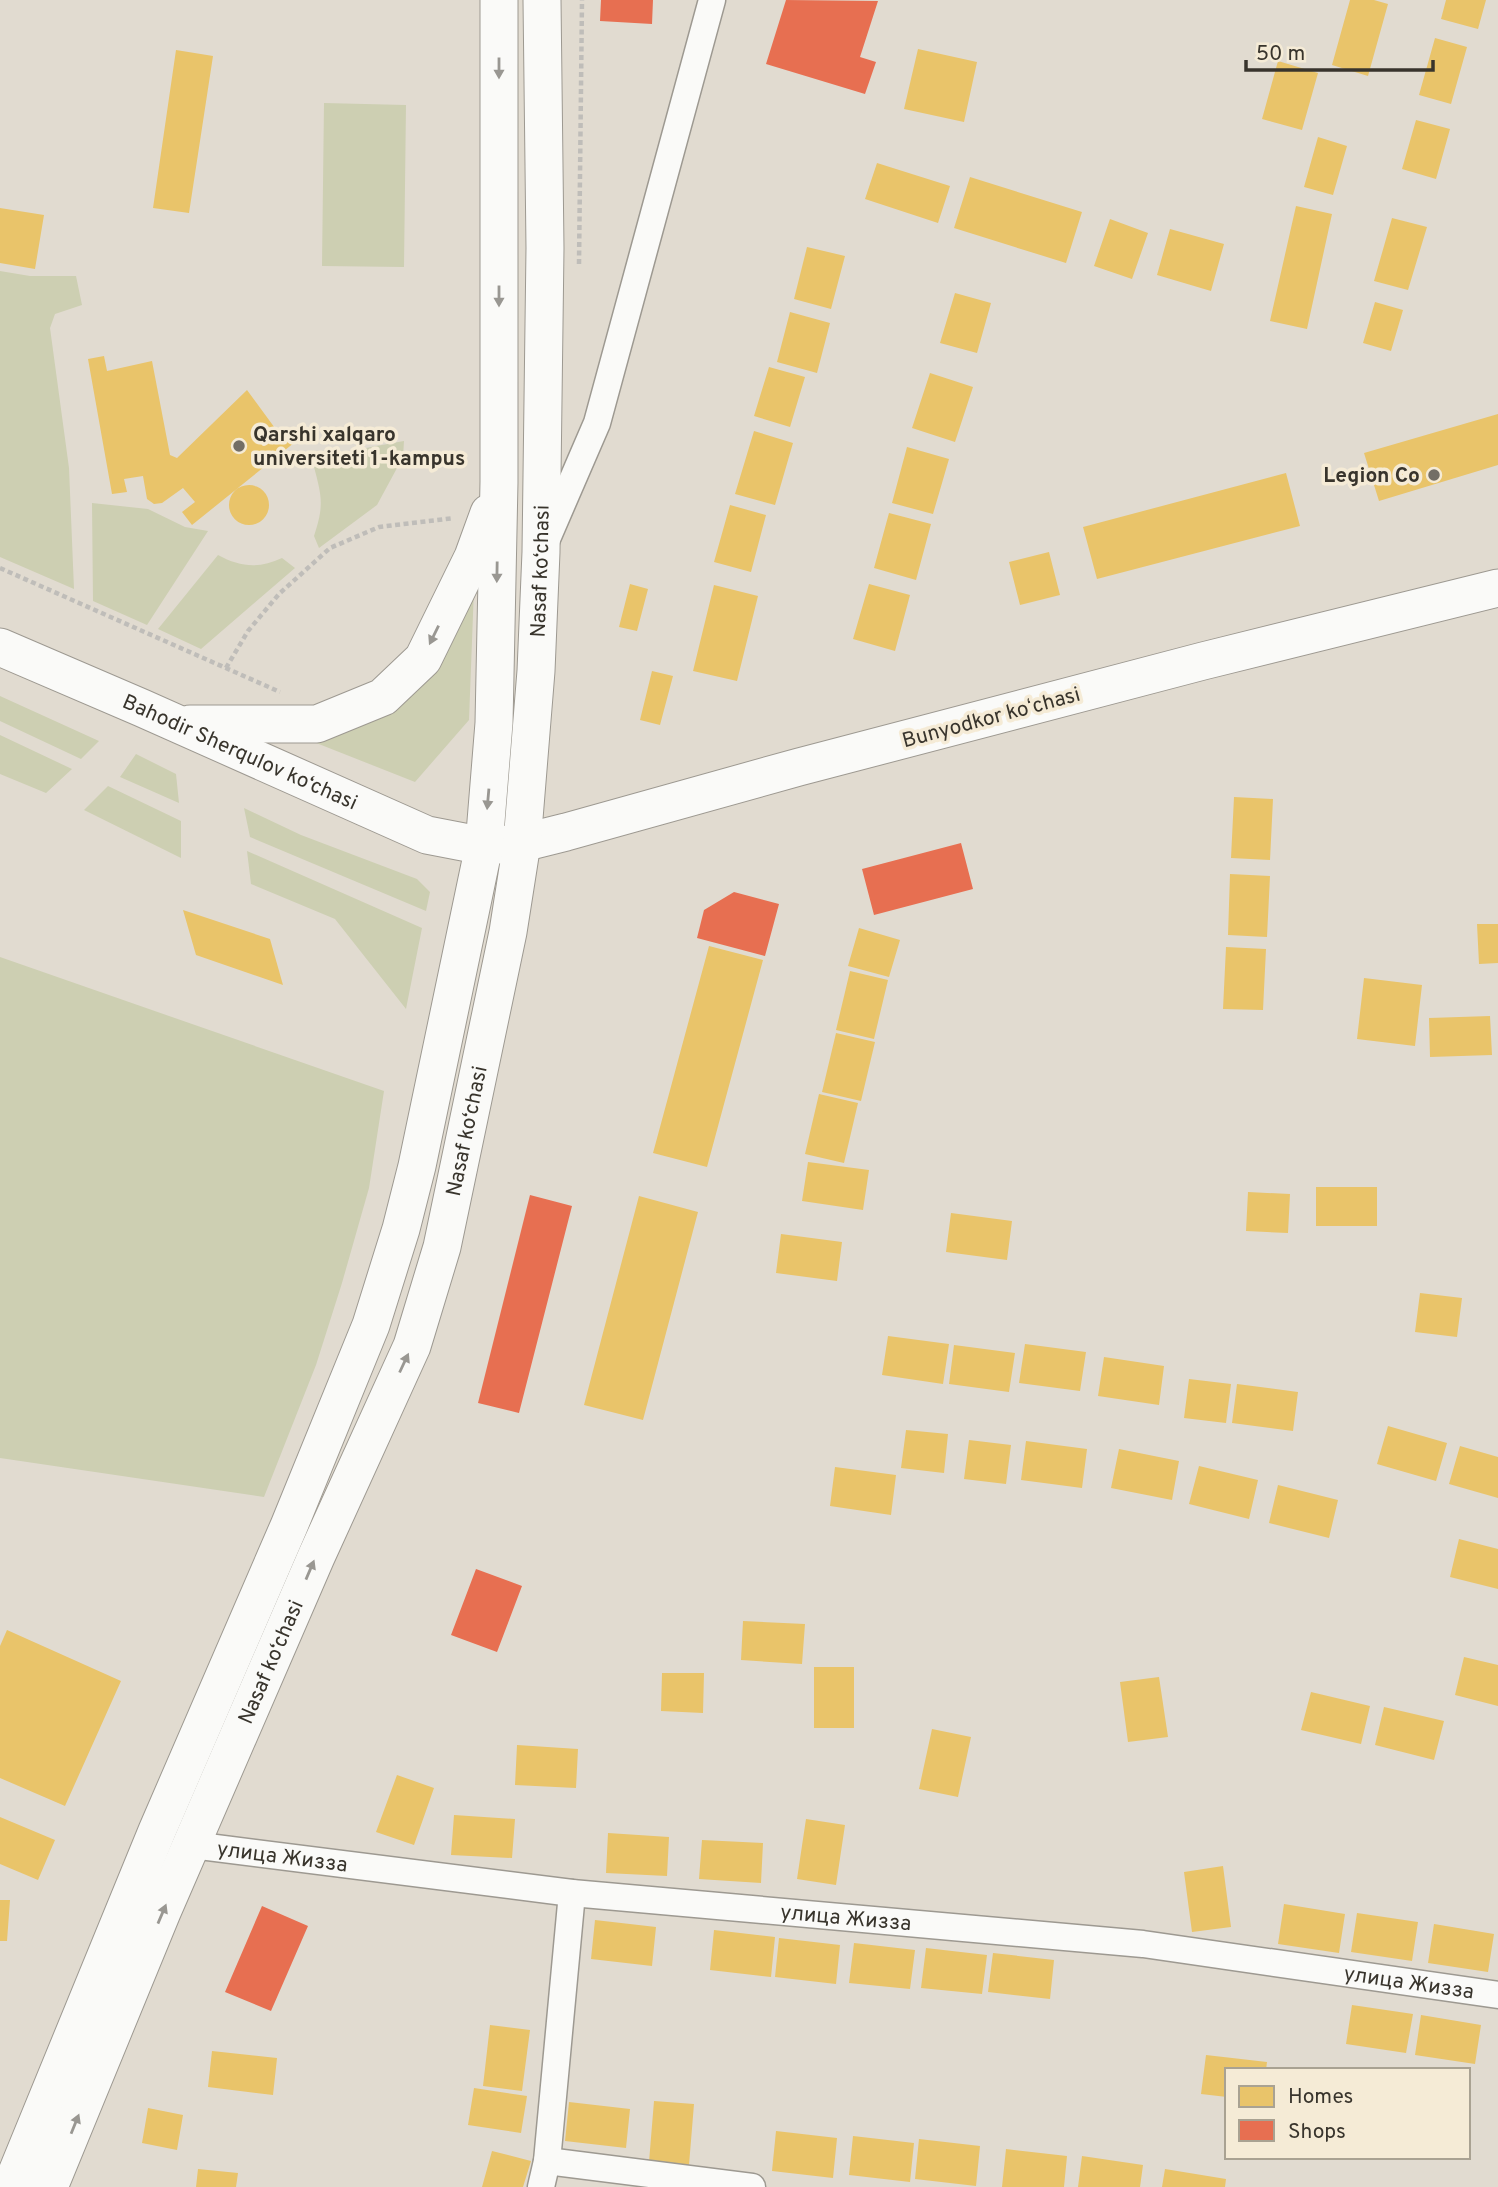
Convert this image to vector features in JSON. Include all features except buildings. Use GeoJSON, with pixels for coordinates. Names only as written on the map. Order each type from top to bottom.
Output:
{"type":"FeatureCollection","features":[{"type":"Feature","properties":{"kind":"main road","name":"Nasaf ko‘chasi"},"geometry":{"type":"LineString","coordinates":[[11,2187],[21,2157],[289,1526],[371,1325],[401,1229],[417,1166],[484,846],[494,723],[499,482],[499,0]]}},
{"type":"Feature","properties":{"kind":"main road","name":"Nasaf ko‘chasi"},"geometry":{"type":"LineString","coordinates":[[49,2187],[316,1557],[412,1346],[442,1247],[462,1159],[508,932],[522,843],[536,671],[541,552],[545,248],[542,0]]}},
{"type":"Feature","properties":{"kind":"main road"},"geometry":{"type":"LineString","coordinates":[[178,724],[317,724],[383,697],[423,659],[473,557],[499,482]]}},
{"type":"Feature","properties":{"kind":"main road","name":"Bunyodkor koʻchasi"},"geometry":{"type":"LineString","coordinates":[[484,846],[522,843],[1176,668],[1498,588]]}},
{"type":"Feature","properties":{"kind":"main road","name":"Bahodir Sherqulov ko‘chasi"},"geometry":{"type":"LineString","coordinates":[[0,648],[427,835],[484,846]]}},
{"type":"Feature","properties":{"kind":"street"},"geometry":{"type":"LineString","coordinates":[[541,552],[597,423],[712,0]]}},
{"type":"Feature","properties":{"kind":"street","name":"улица Жизза"},"geometry":{"type":"LineString","coordinates":[[192,1845],[572,1893],[1143,1944],[1498,1995]]}},
{"type":"Feature","properties":{"kind":"street"},"geometry":{"type":"LineString","coordinates":[[572,1893],[544,2174],[752,2187]]}},
{"type":"Feature","properties":{"kind":"path"},"geometry":{"type":"LineString","coordinates":[[579,264],[582,0]]}},
{"type":"Feature","properties":{"kind":"path"},"geometry":{"type":"LineString","coordinates":[[226,668],[248,631],[279,594],[330,548],[379,527],[459,517]]}},
{"type":"Feature","properties":{"kind":"path"},"geometry":{"type":"LineString","coordinates":[[0,568],[287,696]]}},
{"type":"Feature","properties":{"kind":"green space"},"geometry":{"type":"Polygon","coordinates":[[[324,103],[406,105],[404,267],[322,266],[324,103]]]}},
{"type":"Feature","properties":{"kind":"green space"},"geometry":{"type":"Polygon","coordinates":[[[0,271],[30,276],[76,276],[82,305],[55,314],[50,328],[69,468],[74,589],[0,557],[0,271]]]}},
{"type":"Feature","properties":{"kind":"green space"},"geometry":{"type":"Polygon","coordinates":[[[404,441],[403,457],[377,505],[319,548],[314,536],[321,502],[314,467],[346,453],[404,441]]]}},
{"type":"Feature","properties":{"kind":"green space"},"geometry":{"type":"Polygon","coordinates":[[[92,503],[148,509],[185,527],[208,531],[147,625],[93,601],[92,503]]]}},
{"type":"Feature","properties":{"kind":"green space"},"geometry":{"type":"Polygon","coordinates":[[[218,555],[250,565],[265,564],[282,558],[295,568],[201,649],[158,629],[218,555]]]}},
{"type":"Feature","properties":{"kind":"green space"},"geometry":{"type":"Polygon","coordinates":[[[474,588],[469,720],[415,782],[296,735],[346,725],[474,588]]]}},
{"type":"Feature","properties":{"kind":"green space"},"geometry":{"type":"Polygon","coordinates":[[[0,696],[99,741],[81,759],[0,721],[0,696]]]}},
{"type":"Feature","properties":{"kind":"green space"},"geometry":{"type":"Polygon","coordinates":[[[0,735],[72,769],[46,793],[0,774],[0,735]]]}},
{"type":"Feature","properties":{"kind":"green space"},"geometry":{"type":"Polygon","coordinates":[[[136,754],[176,774],[179,803],[120,777],[136,754]]]}},
{"type":"Feature","properties":{"kind":"green space"},"geometry":{"type":"Polygon","coordinates":[[[108,786],[181,821],[181,858],[84,810],[108,786]]]}},
{"type":"Feature","properties":{"kind":"green space"},"geometry":{"type":"Polygon","coordinates":[[[244,808],[301,835],[417,879],[430,892],[426,911],[250,837],[244,808]]]}},
{"type":"Feature","properties":{"kind":"green space"},"geometry":{"type":"Polygon","coordinates":[[[247,851],[422,928],[406,1009],[335,919],[251,884],[247,851]]]}},
{"type":"Feature","properties":{"kind":"green space"},"geometry":{"type":"Polygon","coordinates":[[[0,957],[384,1091],[369,1188],[342,1283],[316,1365],[264,1497],[0,1458],[0,957]]]}},
{"type":"Feature","properties":{"kind":"place","name":"Qarshi xalqaro universiteti 1-kampus"},"geometry":{"type":"Point","coordinates":[239,446]}},
{"type":"Feature","properties":{"kind":"place","name":"Legion Co"},"geometry":{"type":"Point","coordinates":[1434,475]}}]}
